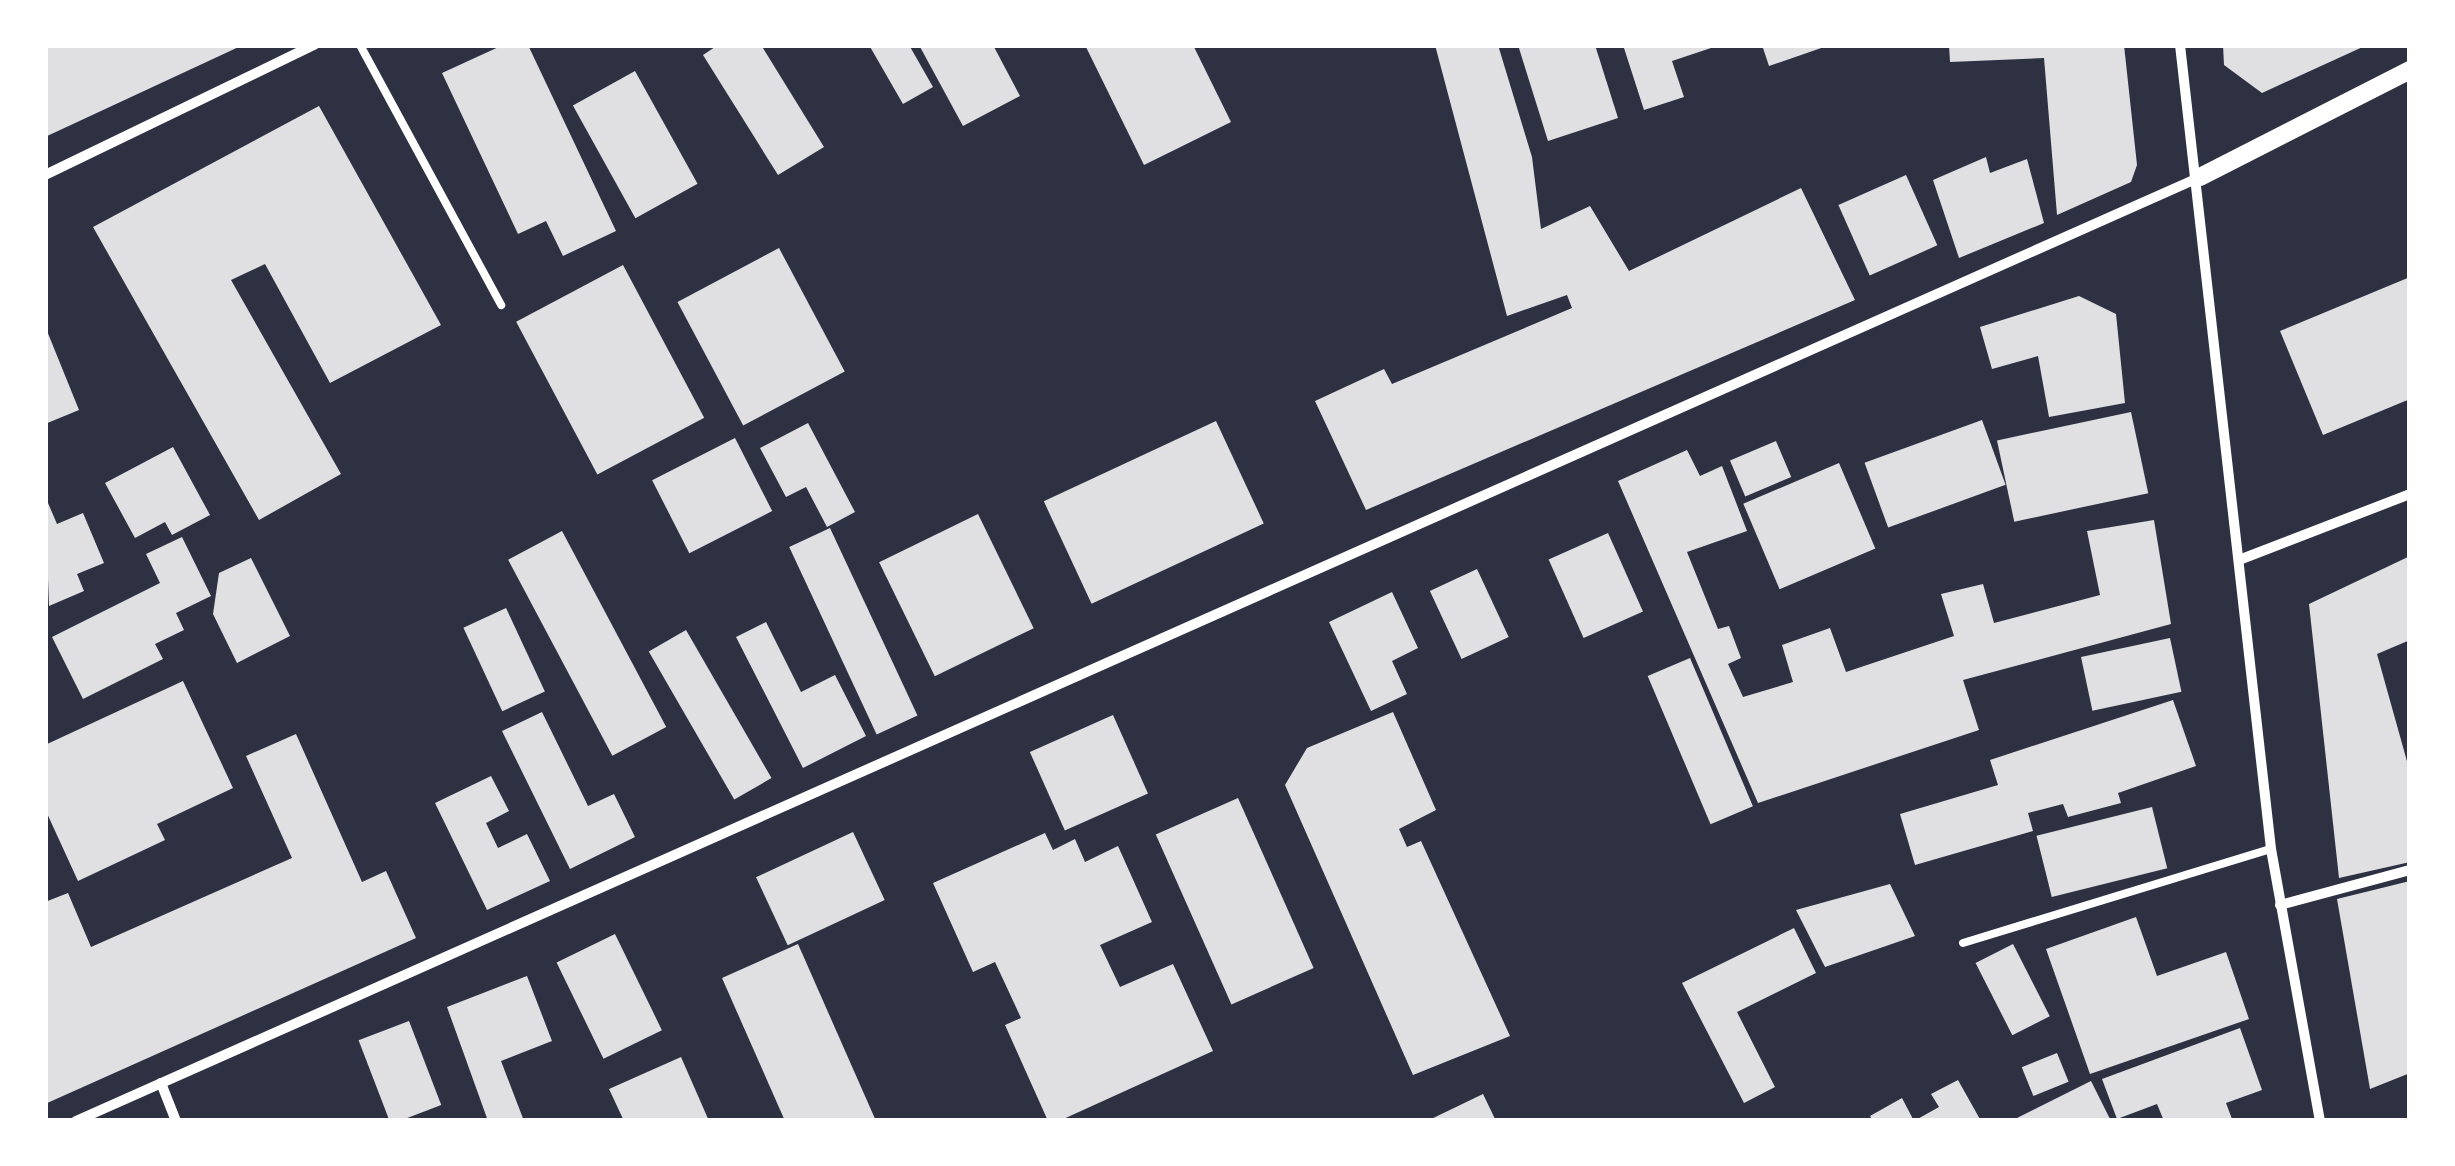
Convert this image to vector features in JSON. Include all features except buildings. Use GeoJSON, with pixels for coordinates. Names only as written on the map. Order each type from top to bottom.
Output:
{"type":"FeatureCollection","features":[{"type":"Feature","properties":{"kind":"street"},"geometry":{"type":"LineString","coordinates":[[45,175],[314,45]]}},
{"type":"Feature","properties":{"kind":"street"},"geometry":{"type":"LineString","coordinates":[[2180,45],[2200,177],[2271,849],[2320,1121]]}},
{"type":"Feature","properties":{"kind":"street"},"geometry":{"type":"LineString","coordinates":[[76,1121],[2200,177],[2410,70]]}},
{"type":"Feature","properties":{"kind":"street"},"geometry":{"type":"LineString","coordinates":[[2239,560],[2410,494]]}},
{"type":"Feature","properties":{"kind":"street"},"geometry":{"type":"LineString","coordinates":[[2280,905],[2410,870]]}},
{"type":"Feature","properties":{"kind":"street"},"geometry":{"type":"LineString","coordinates":[[161,1084],[176,1121]]}},
{"type":"Feature","properties":{"kind":"lane"},"geometry":{"type":"LineString","coordinates":[[360,45],[502,304]]}},
{"type":"Feature","properties":{"kind":"lane"},"geometry":{"type":"LineString","coordinates":[[1963,943],[2271,849]]}}]}
